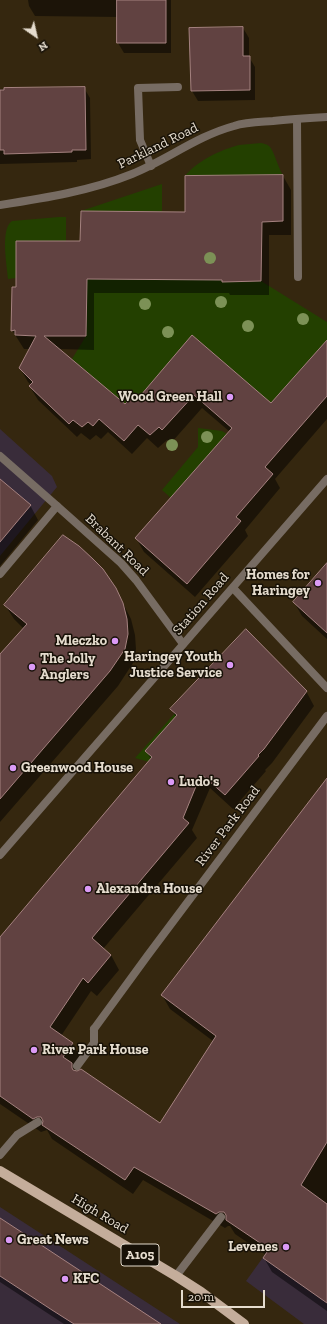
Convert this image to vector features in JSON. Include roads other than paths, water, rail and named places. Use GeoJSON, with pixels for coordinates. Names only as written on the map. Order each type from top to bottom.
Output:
{"type":"FeatureCollection","features":[{"type":"Feature","properties":{"kind":"main road","name":"High Road"},"geometry":{"type":"LineString","coordinates":[[0,1171],[176,1276],[201,1292],[244,1324]]}},
{"type":"Feature","properties":{"kind":"street"},"geometry":{"type":"LineString","coordinates":[[151,166],[140,140],[138,88],[178,87]]}},
{"type":"Feature","properties":{"kind":"street","name":"Parkland Road"},"geometry":{"type":"LineString","coordinates":[[0,205],[76,191],[114,180],[151,166],[218,131],[235,125],[327,117]]}},
{"type":"Feature","properties":{"kind":"street"},"geometry":{"type":"LineString","coordinates":[[297,119],[298,277]]}},
{"type":"Feature","properties":{"kind":"street","name":"Brabant Road"},"geometry":{"type":"LineString","coordinates":[[0,456],[121,563],[136,580],[183,644]]}},
{"type":"Feature","properties":{"kind":"street","name":"Station Road"},"geometry":{"type":"LineString","coordinates":[[0,855],[327,479]]}},
{"type":"Feature","properties":{"kind":"street"},"geometry":{"type":"LineString","coordinates":[[0,574],[57,506]]}},
{"type":"Feature","properties":{"kind":"street"},"geometry":{"type":"LineString","coordinates":[[233,588],[327,688]]}},
{"type":"Feature","properties":{"kind":"street","name":"River Park Road"},"geometry":{"type":"LineString","coordinates":[[77,1066],[94,1043],[94,1029],[327,716]]}},
{"type":"Feature","properties":{"kind":"street"},"geometry":{"type":"LineString","coordinates":[[0,1155],[17,1136],[38,1122]]}},
{"type":"Feature","properties":{"kind":"street"},"geometry":{"type":"LineString","coordinates":[[176,1276],[221,1217]]}},
{"type":"Feature","properties":{"kind":"place","name":"Wood Green Hall"},"geometry":{"type":"Point","coordinates":[230,397]}},
{"type":"Feature","properties":{"kind":"place","name":"Homes for Haringey"},"geometry":{"type":"Point","coordinates":[318,583]}},
{"type":"Feature","properties":{"kind":"place","name":"Mleczko"},"geometry":{"type":"Point","coordinates":[115,641]}},
{"type":"Feature","properties":{"kind":"place","name":"Haringey Youth Justice Service"},"geometry":{"type":"Point","coordinates":[230,665]}},
{"type":"Feature","properties":{"kind":"place","name":"The Jolly Anglers"},"geometry":{"type":"Point","coordinates":[32,667]}},
{"type":"Feature","properties":{"kind":"place","name":"Greenwood House"},"geometry":{"type":"Point","coordinates":[13,768]}},
{"type":"Feature","properties":{"kind":"place","name":"Ludo's"},"geometry":{"type":"Point","coordinates":[171,782]}},
{"type":"Feature","properties":{"kind":"place","name":"Alexandra House"},"geometry":{"type":"Point","coordinates":[88,889]}},
{"type":"Feature","properties":{"kind":"place","name":"River Park House"},"geometry":{"type":"Point","coordinates":[34,1050]}},
{"type":"Feature","properties":{"kind":"place","name":"Great News"},"geometry":{"type":"Point","coordinates":[9,1240]}},
{"type":"Feature","properties":{"kind":"place","name":"Levenes"},"geometry":{"type":"Point","coordinates":[286,1247]}},
{"type":"Feature","properties":{"kind":"place","name":"KFC"},"geometry":{"type":"Point","coordinates":[65,1279]}}]}
